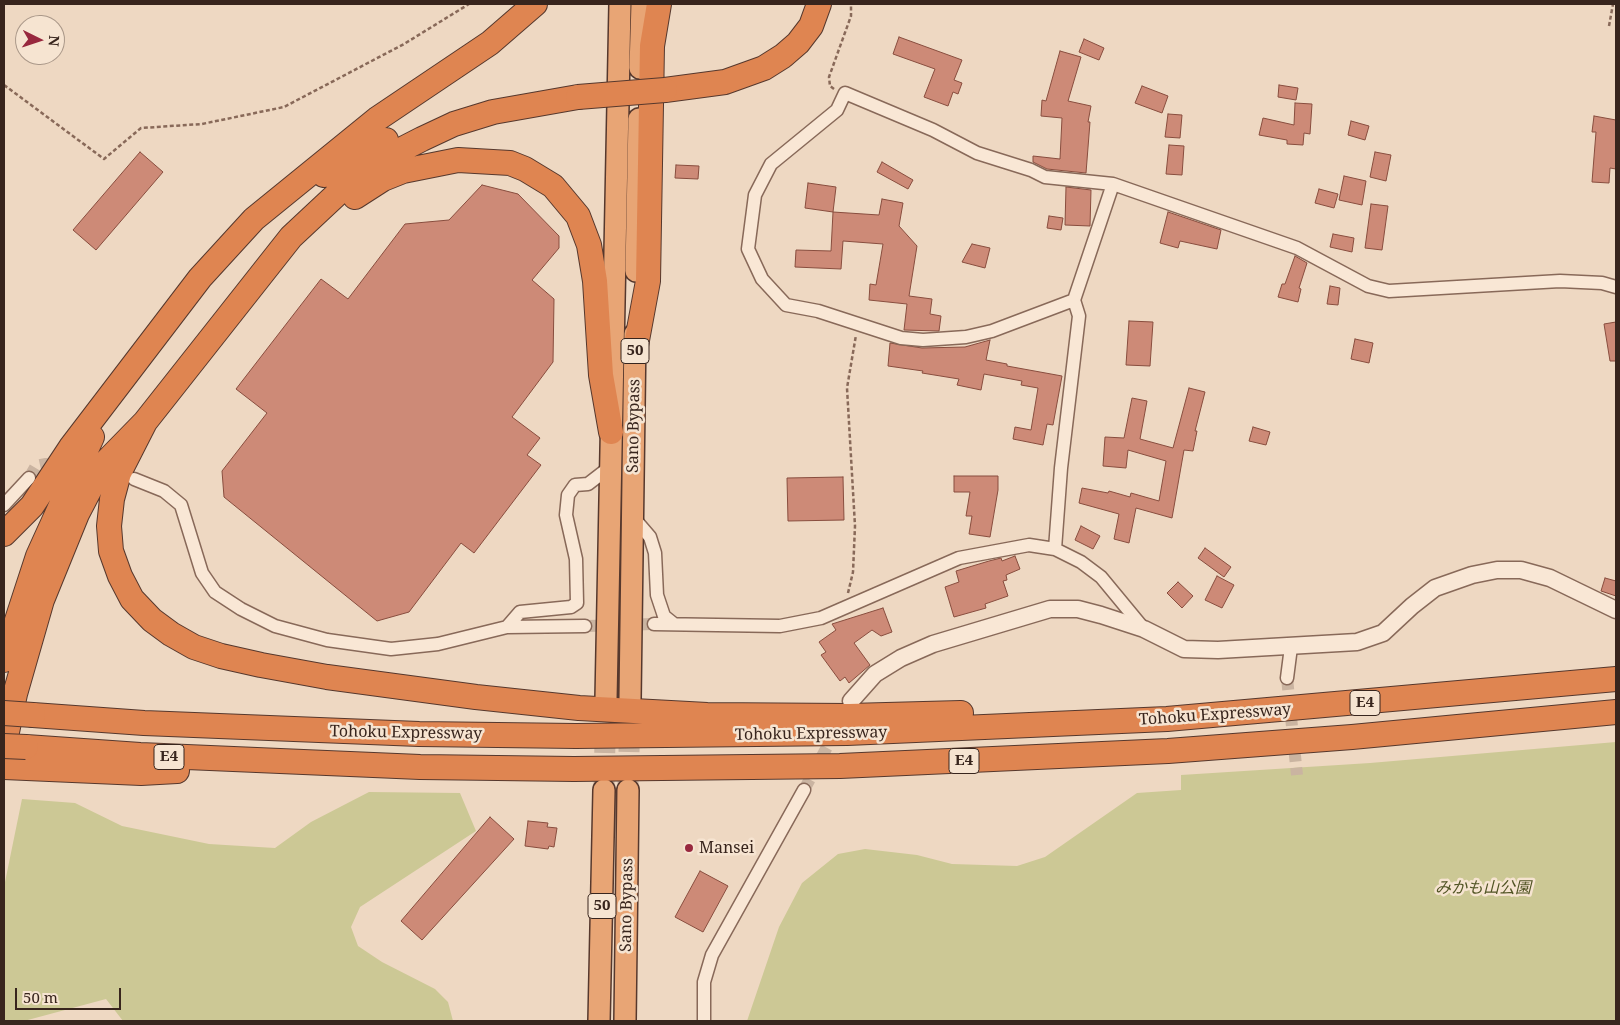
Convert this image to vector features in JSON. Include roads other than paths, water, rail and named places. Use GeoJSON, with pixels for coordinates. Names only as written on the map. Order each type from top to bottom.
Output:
{"type":"FeatureCollection","features":[{"type":"Feature","properties":{"kind":"highway"},"geometry":{"type":"LineString","coordinates":[[4,534],[32,506],[71,447],[200,278],[254,219],[378,119],[490,43],[535,4]]}},
{"type":"Feature","properties":{"kind":"highway","name":"Sano Bypass"},"geometry":{"type":"LineString","coordinates":[[606,699],[620,4]]}},
{"type":"Feature","properties":{"kind":"highway","name":"Sano Bypass"},"geometry":{"type":"LineString","coordinates":[[630,699],[642,4]]}},
{"type":"Feature","properties":{"kind":"highway"},"geometry":{"type":"LineString","coordinates":[[635,351],[648,281],[652,46],[659,4]]}},
{"type":"Feature","properties":{"kind":"highway"},"geometry":{"type":"LineString","coordinates":[[664,82],[722,68],[762,52],[787,31],[802,4]]}},
{"type":"Feature","properties":{"kind":"highway"},"geometry":{"type":"LineString","coordinates":[[284,194],[338,168],[399,132],[456,108],[519,91],[579,89],[664,82],[725,82],[764,68],[784,56],[798,43],[811,26],[819,4]]}},
{"type":"Feature","properties":{"kind":"highway"},"geometry":{"type":"LineString","coordinates":[[12,755],[27,649],[42,600],[61,552],[102,466],[145,422],[291,237],[352,180],[385,158],[454,124],[579,89]]}},
{"type":"Feature","properties":{"kind":"highway"},"geometry":{"type":"LineString","coordinates":[[291,237],[383,180],[418,167],[458,160],[498,161],[525,169],[540,177],[553,186],[578,216],[589,245],[595,281],[600,375],[611,432]]}},
{"type":"Feature","properties":{"kind":"highway"},"geometry":{"type":"LineString","coordinates":[[4,660],[38,556],[109,399]]}},
{"type":"Feature","properties":{"kind":"highway"},"geometry":{"type":"LineString","coordinates":[[145,422],[119,473],[112,498],[109,526],[112,551],[120,576],[132,599],[152,620],[171,634],[194,647],[221,656],[261,665],[382,685],[579,708],[716,715],[849,716],[967,713],[1114,722]]}},
{"type":"Feature","properties":{"kind":"highway","name":"Tohoku Expressway"},"geometry":{"type":"LineString","coordinates":[[4,713],[313,731],[576,736],[847,734],[1114,722],[1276,710],[1616,680]]}},
{"type":"Feature","properties":{"kind":"highway","name":"Tohoku Expressway"},"geometry":{"type":"LineString","coordinates":[[12,755],[574,770],[968,761],[1269,744],[1616,712]]}},
{"type":"Feature","properties":{"kind":"highway","name":"Sano Bypass"},"geometry":{"type":"LineString","coordinates":[[599,1021],[604,790]]}},
{"type":"Feature","properties":{"kind":"highway","name":"Sano Bypass"},"geometry":{"type":"LineString","coordinates":[[625,1021],[628,790]]}},
{"type":"Feature","properties":{"kind":"street"},"geometry":{"type":"LineString","coordinates":[[1074,300],[1022,321],[966,337],[923,340],[901,338],[818,311],[786,305],[762,279],[748,249],[755,195],[771,164],[837,110],[845,94],[933,130],[977,153],[1031,170],[1045,177],[1113,184],[1298,248],[1368,286],[1389,291],[1560,281],[1602,283],[1616,287]]}},
{"type":"Feature","properties":{"kind":"street"},"geometry":{"type":"LineString","coordinates":[[1055,549],[1061,468],[1079,316],[1074,300],[1113,184]]}},
{"type":"Feature","properties":{"kind":"street"},"geometry":{"type":"LineString","coordinates":[[507,627],[520,612],[571,607],[577,603],[576,559],[566,515],[568,495],[575,486],[588,484],[610,467]]}},
{"type":"Feature","properties":{"kind":"street"},"geometry":{"type":"LineString","coordinates":[[4,505],[29,478]]}},
{"type":"Feature","properties":{"kind":"street"},"geometry":{"type":"LineString","coordinates":[[134,479],[164,491],[180,505],[202,574],[215,592],[240,609],[275,626],[327,640],[391,649],[438,644],[507,627],[585,626]]}},
{"type":"Feature","properties":{"kind":"street"},"geometry":{"type":"LineString","coordinates":[[632,516],[650,537],[655,553],[657,595],[664,616],[674,624]]}},
{"type":"Feature","properties":{"kind":"street"},"geometry":{"type":"LineString","coordinates":[[654,624],[780,626],[821,618],[960,558],[1029,545],[1055,549],[1081,562],[1101,578],[1144,629]]}},
{"type":"Feature","properties":{"kind":"street"},"geometry":{"type":"LineString","coordinates":[[851,701],[875,674],[901,658],[933,644],[1050,609],[1078,609],[1144,629],[1184,650],[1291,647],[1357,642],[1383,633],[1435,588],[1472,575],[1497,570],[1521,570],[1550,578],[1616,610]]}},
{"type":"Feature","properties":{"kind":"street"},"geometry":{"type":"LineString","coordinates":[[1287,678],[1291,647]]}},
{"type":"Feature","properties":{"kind":"street"},"geometry":{"type":"LineString","coordinates":[[704,1021],[704,982],[712,955],[804,790]]}},
{"type":"Feature","properties":{"kind":"tunnel"},"geometry":{"type":"LineString","coordinates":[[29,478],[36,466],[45,464],[62,467]]}},
{"type":"Feature","properties":{"kind":"tunnel"},"geometry":{"type":"LineString","coordinates":[[585,626],[654,624]]}},
{"type":"Feature","properties":{"kind":"tunnel"},"geometry":{"type":"LineString","coordinates":[[1287,678],[1297,775]]}},
{"type":"Feature","properties":{"kind":"tunnel"},"geometry":{"type":"LineString","coordinates":[[604,785],[606,699]]}},
{"type":"Feature","properties":{"kind":"tunnel"},"geometry":{"type":"LineString","coordinates":[[628,784],[630,719]]}},
{"type":"Feature","properties":{"kind":"tunnel"},"geometry":{"type":"LineString","coordinates":[[804,790],[835,732]]}},
{"type":"Feature","properties":{"kind":"place","name":"Mansei"},"geometry":{"type":"Point","coordinates":[689,848]}},
{"type":"Feature","properties":{"kind":"park label","name":"みかも山公園"},"geometry":{"type":"Point","coordinates":[1483,888]}}]}
